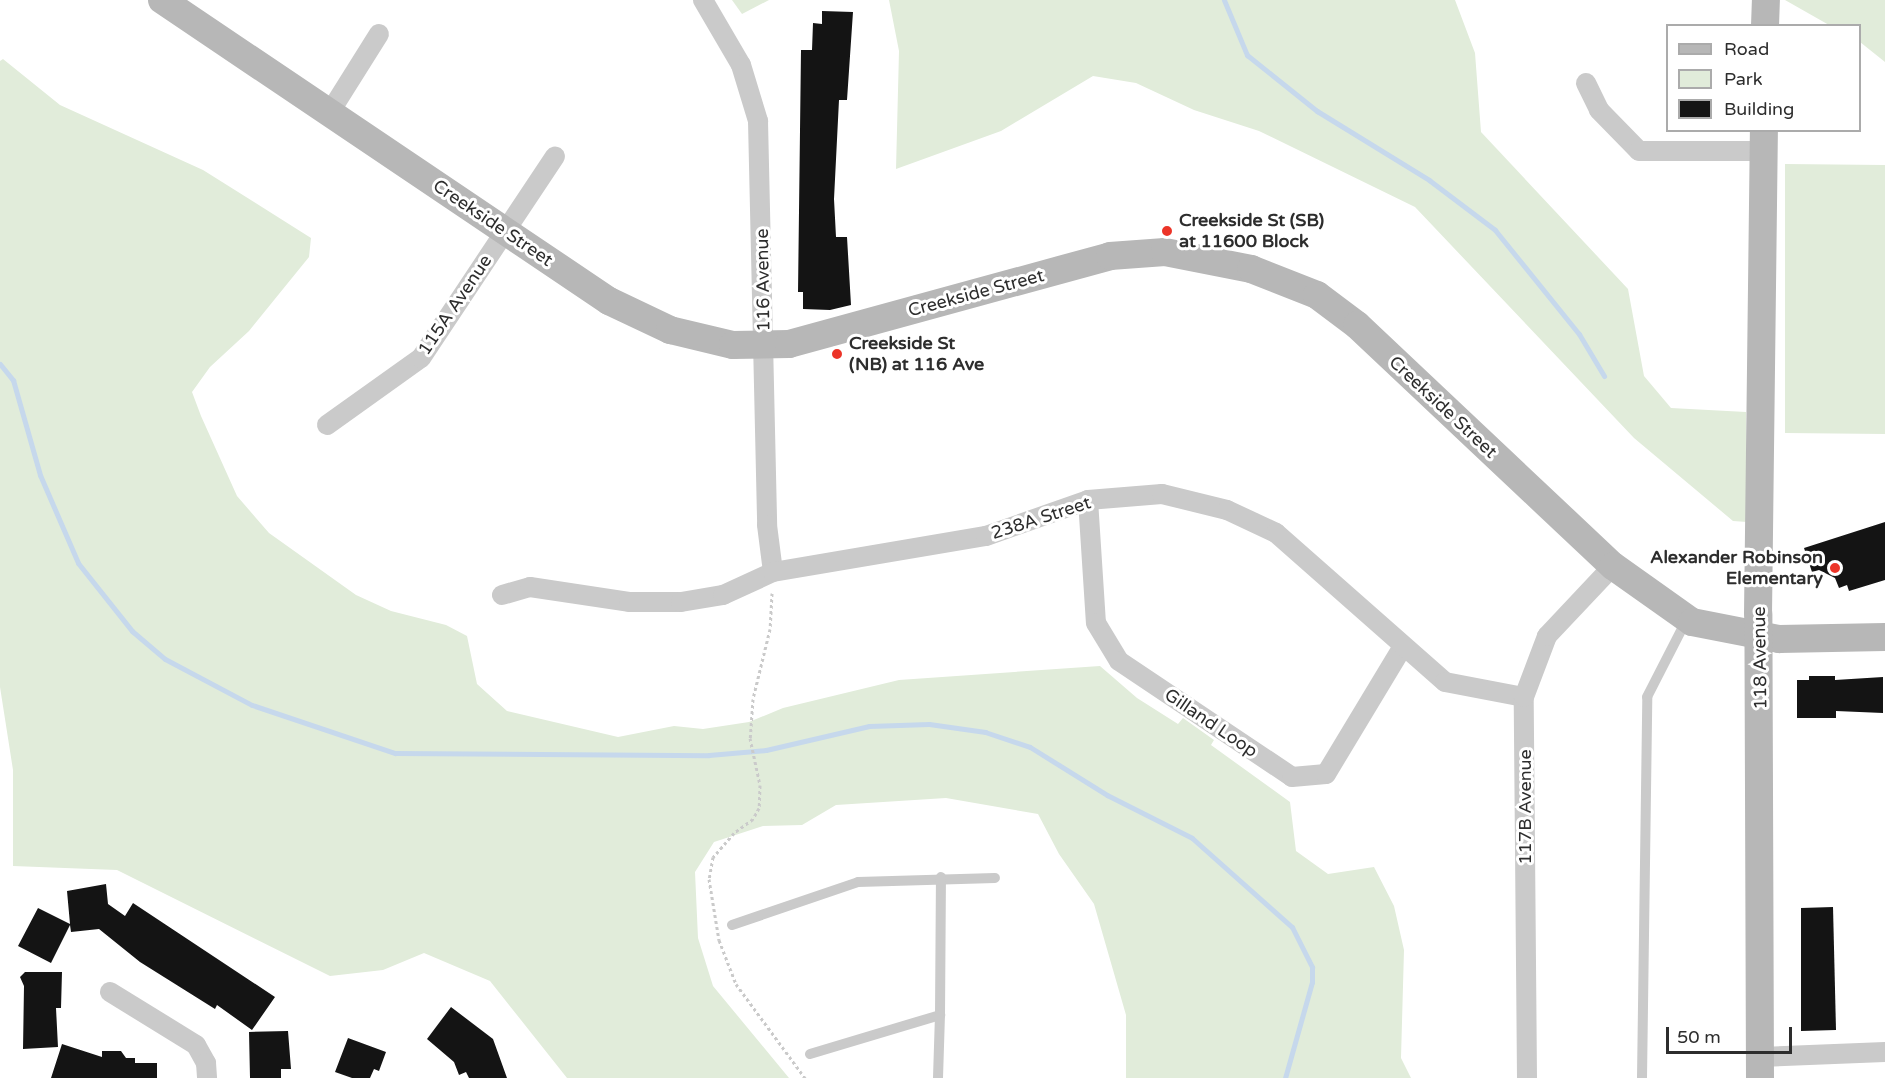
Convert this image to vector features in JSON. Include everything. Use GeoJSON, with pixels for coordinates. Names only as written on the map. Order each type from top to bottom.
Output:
{"type":"FeatureCollection","features":[{"type":"Feature","properties":{"kind":"street","name":"Creekside Street"},"geometry":{"type":"LineString","coordinates":[[162,0],[504,232],[609,301],[652,323],[698,338],[764,346],[801,342],[1110,256],[1165,252],[1251,269],[1317,295],[1356,325],[1613,566],[1687,619],[1760,637],[1885,637]]}},
{"type":"Feature","properties":{"kind":"street","name":"116 Avenue"},"geometry":{"type":"LineString","coordinates":[[703,0],[741,65],[758,121],[767,525],[773,572]]}},
{"type":"Feature","properties":{"kind":"street"},"geometry":{"type":"LineString","coordinates":[[1765,24],[1766,0]]}},
{"type":"Feature","properties":{"kind":"street"},"geometry":{"type":"LineString","coordinates":[[330,112],[379,34]]}},
{"type":"Feature","properties":{"kind":"street"},"geometry":{"type":"LineString","coordinates":[[1586,83],[1599,110],[1639,151],[1764,141]]}},
{"type":"Feature","properties":{"kind":"street","name":"118 Avenue"},"geometry":{"type":"LineString","coordinates":[[1760,1068],[1760,637],[1764,141]]}},
{"type":"Feature","properties":{"kind":"street","name":"115A Avenue"},"geometry":{"type":"LineString","coordinates":[[327,425],[421,358],[555,156]]}},
{"type":"Feature","properties":{"kind":"street","name":"238A Street"},"geometry":{"type":"LineString","coordinates":[[502,595],[530,587],[629,602],[681,602],[723,595],[773,572],[986,536],[1088,500],[1162,494],[1236,514],[1276,533],[1402,648],[1445,682],[1524,697]]}},
{"type":"Feature","properties":{"kind":"street","name":"Gilland Loop"},"geometry":{"type":"LineString","coordinates":[[1088,500],[1096,623],[1119,661],[1292,777],[1326,774],[1402,648]]}},
{"type":"Feature","properties":{"kind":"street","name":"117B Avenue"},"geometry":{"type":"LineString","coordinates":[[1527,1078],[1524,697],[1547,636],[1613,566]]}},
{"type":"Feature","properties":{"kind":"street"},"geometry":{"type":"LineString","coordinates":[[110,992],[196,1045],[206,1062],[207,1078]]}},
{"type":"Feature","properties":{"kind":"street"},"geometry":{"type":"LineString","coordinates":[[1760,1068],[1885,1052]]}},
{"type":"Feature","properties":{"kind":"lane"},"geometry":{"type":"LineString","coordinates":[[1642,1078],[1647,696],[1687,619]]}},
{"type":"Feature","properties":{"kind":"lane"},"geometry":{"type":"LineString","coordinates":[[938,1078],[941,877]]}},
{"type":"Feature","properties":{"kind":"lane"},"geometry":{"type":"LineString","coordinates":[[732,925],[858,882],[941,877],[995,878]]}},
{"type":"Feature","properties":{"kind":"lane"},"geometry":{"type":"LineString","coordinates":[[810,1054],[939,1015]]}},
{"type":"Feature","properties":{"kind":"path"},"geometry":{"type":"LineString","coordinates":[[760,785],[750,738],[753,699],[770,629],[773,572]]}},
{"type":"Feature","properties":{"kind":"green space"},"geometry":{"type":"Polygon","coordinates":[[[732,0],[769,0],[742,14],[732,0]]]}},
{"type":"Feature","properties":{"kind":"green space"},"geometry":{"type":"Polygon","coordinates":[[[889,0],[1455,0],[1475,53],[1481,132],[1628,289],[1644,376],[1671,408],[1746,412],[1747,522],[1733,521],[1634,438],[1415,207],[1259,131],[1194,110],[1136,83],[1093,76],[1001,131],[896,169],[899,51],[889,0]]]}},
{"type":"Feature","properties":{"kind":"green space"},"geometry":{"type":"Polygon","coordinates":[[[1785,0],[1885,0],[1885,62],[1861,43],[1861,24],[1827,24],[1785,0]]]}},
{"type":"Feature","properties":{"kind":"green space"},"geometry":{"type":"Polygon","coordinates":[[[3,59],[60,105],[203,170],[311,238],[309,257],[249,331],[210,367],[192,392],[201,416],[237,496],[269,533],[356,595],[391,611],[446,625],[467,636],[477,684],[507,711],[618,737],[674,726],[703,729],[749,722],[783,708],[899,680],[1100,666],[1137,698],[1178,724],[1183,718],[1214,740],[1211,745],[1290,802],[1296,851],[1328,874],[1374,867],[1394,906],[1404,950],[1401,1058],[1411,1078],[1126,1078],[1126,1015],[1094,904],[1059,854],[1038,814],[946,798],[836,805],[802,825],[763,826],[714,842],[695,872],[698,938],[713,986],[789,1078],[567,1078],[490,981],[424,953],[383,970],[330,976],[117,870],[13,866],[13,770],[0,687],[0,61],[3,59]]]}},
{"type":"Feature","properties":{"kind":"green space"},"geometry":{"type":"Polygon","coordinates":[[[1785,164],[1885,165],[1885,434],[1785,433],[1785,164]]]}},
{"type":"Feature","properties":{"kind":"building"},"geometry":{"type":"Polygon","coordinates":[[[822,11],[853,12],[847,100],[839,100],[834,199],[836,237],[847,237],[851,305],[830,310],[803,309],[803,292],[798,292],[801,50],[812,50],[813,23],[822,24],[822,11]]]}},
{"type":"Feature","properties":{"kind":"building"},"geometry":{"type":"Polygon","coordinates":[[[1885,522],[1885,580],[1849,591],[1847,585],[1839,588],[1835,578],[1819,570],[1812,572],[1804,548],[1885,522]]]}},
{"type":"Feature","properties":{"kind":"building"},"geometry":{"type":"Polygon","coordinates":[[[1809,676],[1835,676],[1835,680],[1883,677],[1883,713],[1836,711],[1836,718],[1797,718],[1797,680],[1809,680],[1809,676]]]}},
{"type":"Feature","properties":{"kind":"building"},"geometry":{"type":"Polygon","coordinates":[[[106,884],[108,904],[125,916],[133,903],[275,997],[252,1030],[217,1005],[215,1009],[140,962],[99,929],[71,932],[70,925],[51,963],[18,946],[38,908],[70,924],[67,891],[106,884]]]}},
{"type":"Feature","properties":{"kind":"building"},"geometry":{"type":"Polygon","coordinates":[[[1833,907],[1836,1030],[1801,1031],[1801,908],[1833,907]]]}},
{"type":"Feature","properties":{"kind":"building"},"geometry":{"type":"Polygon","coordinates":[[[25,972],[62,972],[61,1008],[56,1008],[58,1047],[23,1049],[24,986],[20,977],[25,972]]]}},
{"type":"Feature","properties":{"kind":"building"},"geometry":{"type":"Polygon","coordinates":[[[451,1007],[493,1039],[507,1078],[469,1078],[466,1072],[459,1075],[454,1062],[427,1039],[451,1007]]]}},
{"type":"Feature","properties":{"kind":"building"},"geometry":{"type":"Polygon","coordinates":[[[288,1031],[291,1069],[281,1069],[281,1078],[250,1078],[249,1032],[288,1031]]]}},
{"type":"Feature","properties":{"kind":"building"},"geometry":{"type":"Polygon","coordinates":[[[348,1038],[386,1052],[379,1071],[374,1069],[370,1078],[352,1078],[335,1072],[348,1038]]]}},
{"type":"Feature","properties":{"kind":"building"},"geometry":{"type":"Polygon","coordinates":[[[62,1044],[102,1057],[102,1051],[121,1051],[126,1058],[135,1058],[135,1063],[157,1063],[157,1078],[51,1078],[62,1044]]]}},
{"type":"Feature","properties":{"kind":"waterway"},"geometry":{"type":"LineString","coordinates":[[1224,0],[1247,55],[1317,111],[1429,180],[1495,230],[1579,334],[1604,376]]}},
{"type":"Feature","properties":{"kind":"waterway"},"geometry":{"type":"LineString","coordinates":[[0,364],[13,380],[40,475],[78,563],[132,631],[165,659],[252,705],[395,753],[709,755],[766,750],[869,726],[929,724],[985,732],[1030,747],[1107,795],[1192,838],[1292,927],[1312,967],[1312,982],[1285,1078]]}},
{"type":"Feature","properties":{"kind":"place","name":"Creekside St (SB) at 11600 Block"},"geometry":{"type":"Point","coordinates":[1167,231]}},
{"type":"Feature","properties":{"kind":"place","name":"Creekside St (NB) at 116 Ave"},"geometry":{"type":"Point","coordinates":[837,354]}},
{"type":"Feature","properties":{"kind":"place","name":"Alexander Robinson Elementary"},"geometry":{"type":"Point","coordinates":[1835,568]}}]}
